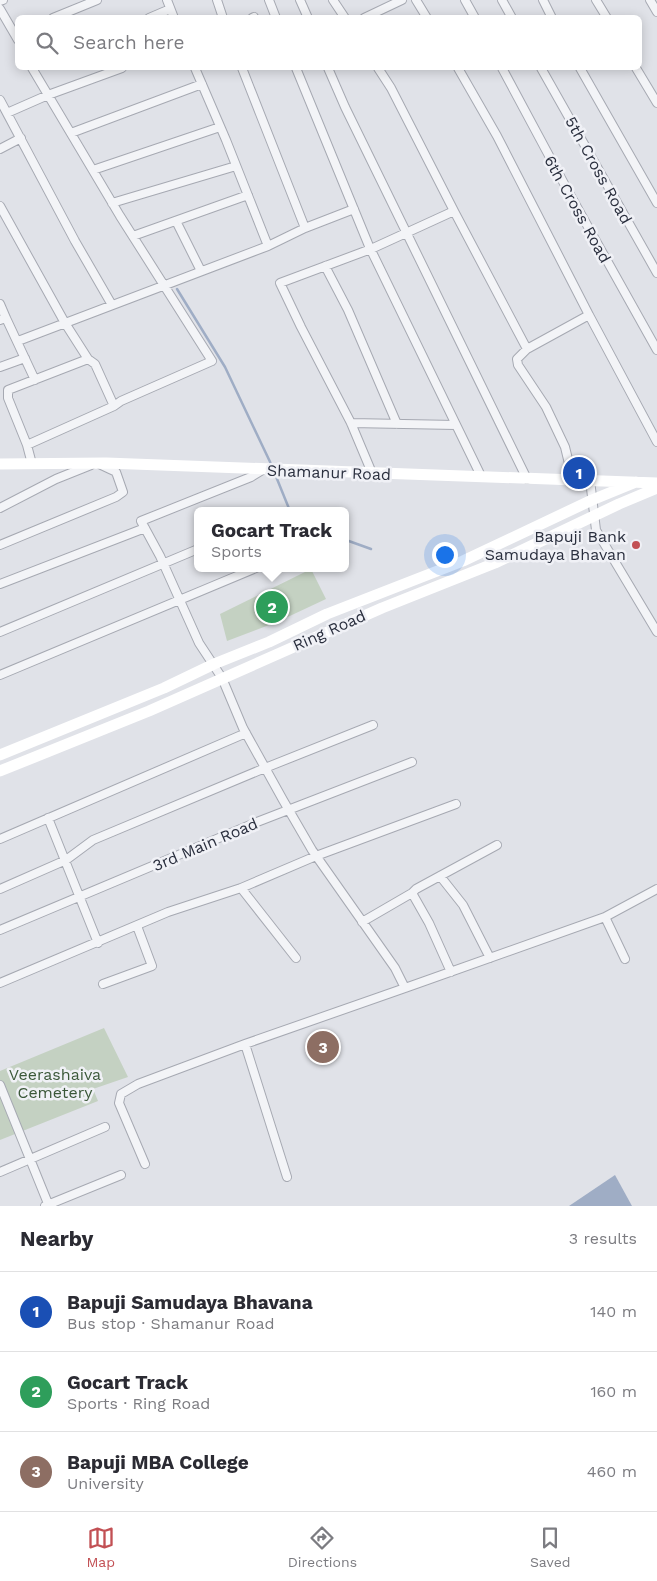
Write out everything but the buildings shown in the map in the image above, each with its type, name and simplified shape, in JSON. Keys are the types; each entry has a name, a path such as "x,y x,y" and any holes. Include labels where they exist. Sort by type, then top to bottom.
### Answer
{"main road":[{"name":"Shamanur Road","path":"0,464 96,463 481,476 636,482 657,487"},
{"name":"Ring Road","path":"0,755 164,688 214,664 269,642 327,614 463,560 592,500 636,482"},
{"name":"Ring Road","path":"0,771 149,711 351,621 495,563 657,487"},
{"path":"618,489 657,487"}],"street":[{"path":"60,15 98,0"},
{"path":"167,0 173,15"},
{"path":"217,0 222,15"},
{"path":"269,0 275,15"},
{"path":"300,0 307,15"},
{"path":"333,0 343,15"},
{"path":"370,15 402,0"},
{"path":"416,0 426,15"},
{"path":"466,0 474,15"},
{"path":"502,0 510,15"},
{"path":"543,0 550,15"},
{"path":"596,0 605,15"},
{"path":"650,0 657,12"},
{"path":"155,15 170,8"},
{"path":"0,9 15,33"},
{"path":"27,444 212,360 112,202 33,70"},
{"path":"7,113 48,95 117,70"},
{"path":"195,70 268,246"},
{"path":"243,70 305,228"},
{"path":"297,70 371,249 481,476"},
{"path":"329,70 406,233 527,479"},
{"path":"379,70 391,88 527,349"},
{"path":"459,70 497,136 657,442"},
{"name":"6th Cross Road","path":"503,70 657,350"},
{"name":"5th Cross Road","path":"543,70 657,273"},
{"path":"581,70 657,204"},
{"path":"637,70 657,103"},
{"path":"71,133 202,84"},
{"path":"0,100 75,241 112,305"},
{"path":"93,170 220,127"},
{"path":"0,149 21,138"},
{"path":"112,202 236,166"},
{"path":"133,236 248,195"},
{"path":"0,206 65,323 88,359 95,364 114,406"},
{"path":"18,341 268,246 305,228 354,209"},
{"path":"372,473 351,423 280,283 371,249 454,211"},
{"path":"176,221 202,271"},
{"path":"325,266 348,310 397,424"},
{"path":"0,304 3,319 18,341 35,380"},
{"path":"573,480 565,447 546,407 518,365 517,359 527,349 589,315"},
{"path":"0,367 25,358"},
{"path":"32,464 27,444 8,398 8,390 88,359"},
{"path":"351,423 456,425"},
{"path":"0,508 56,479 96,463 116,472 123,492 0,545"},
{"path":"270,470 142,521 199,643 222,678 246,734 288,810 316,856 395,968 405,988"},
{"path":"590,480 596,530 657,632"},
{"path":"0,584 145,528"},
{"path":"0,632 194,551"},
{"path":"0,675 246,572"},
{"path":"0,889 66,860 93,840 373,725"},
{"path":"0,839 246,734"},
{"name":"3rd Main Road","path":"0,930 44,910 79,898 123,877 412,762"},
{"path":"0,983 168,912 241,888 316,856 456,804"},
{"path":"48,818 98,943"},
{"path":"362,922 416,889 497,845"},
{"path":"440,876 463,906 490,958"},
{"path":"241,888 296,958"},
{"path":"145,1164 120,1103 120,1094 138,1084 245,1044 605,917 657,889"},
{"path":"412,893 430,923 451,972"},
{"path":"605,917 625,959"},
{"path":"103,984 152,966 137,926"},
{"path":"245,1044 287,1177"},
{"path":"0,1085 48,1206 121,1175"},
{"path":"0,1172 105,1127"}],"green space":[{"path":"305,572 312,572 326,599 277,622 227,641 220,614"},
{"name":"Veerashaiva Cemetery","path":"104,1028 128,1077 93,1089 98,1101 0,1140 0,1071"}],"water":[{"path":"615,1175 632,1206 569,1206"}],"waterway":[{"path":"177,289 225,367 272,466"},
{"path":"275,474 288,507"},
{"path":"349,541 371,549"}],"place":[{"name":"Bapuji Samudaya Bhavana","path":"579,473"},
{"name":"Bapuji Bank Samudaya Bhavan","path":"636,545"},
{"name":"Gocart Track","path":"272,607"},
{"name":"Bapuji MBA College","path":"323,1047"}]}
